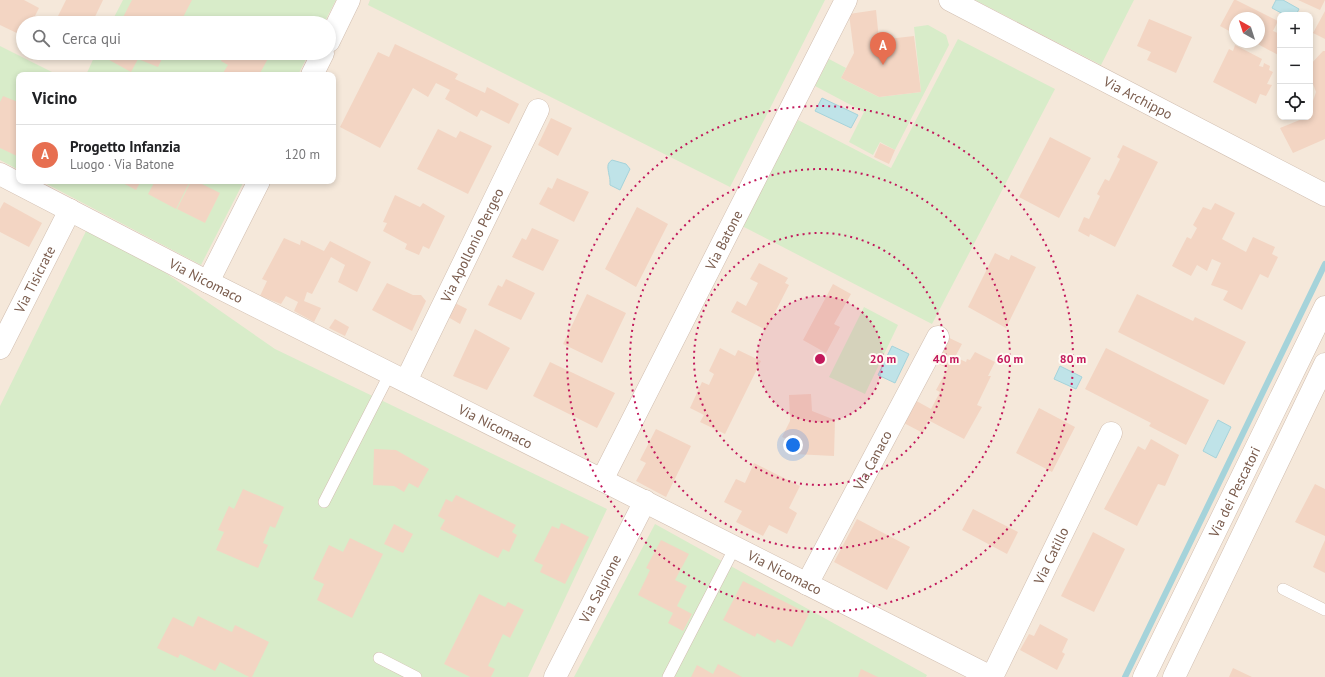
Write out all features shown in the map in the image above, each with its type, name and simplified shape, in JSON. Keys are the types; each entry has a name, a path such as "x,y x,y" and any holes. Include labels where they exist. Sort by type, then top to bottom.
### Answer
{"street":[{"path":"336,27 350,0"},
{"name":"Via Batone","path":"602,480 846,0"},
{"name":"Via Archippo","path":"950,0 1325,195"},
{"path":"314,72 320,60"},
{"name":"Via Apollonio Pergeo","path":"398,377 538,110"},
{"name":"Via Nicomaco","path":"0,174 16,182"},
{"name":"Via Nicomaco","path":"19,184 208,282 807,584 960,670 992,677"},
{"path":"208,282 257,184"},
{"name":"Via Tisicrate","path":"0,348 70,210"},
{"name":"Via dei Pescatori","path":"1144,677 1325,307"},
{"name":"Via Canaco","path":"807,584 938,337"},
{"name":"Via dei Pescatori","path":"1174,677 1325,364"},
{"name":"Via Catillo","path":"992,677 1111,433"},
{"name":"Via Salpione","path":"555,677 645,501"}],"lane":[{"path":"324,502 398,377"},
{"path":"668,677 735,547"},
{"path":"1283,589 1325,610"},
{"path":"379,658 416,677"}],"shaded area":[{"path":"0,0 1325,0 1325,677 0,677"}],"green space":[{"path":"123,0 336,0 328,16 115,16"},
{"path":"370,0 825,0 730,187 368,5"},
{"path":"975,0 1134,0 1101,65"},
{"path":"928,25 946,35 949,45 895,150 880,142 873,155 849,142 864,112 815,86 829,59 846,68 841,78 879,97 921,92 914,27"},
{"path":"958,39 1055,89 932,324 742,226 798,120 891,168"},
{"path":"0,46 16,54 16,60 28,60 52,72 16,72 16,168 0,160"},
{"path":"93,60 306,60 300,72 87,72"},
{"path":"47,184 242,184 201,265"},
{"path":"91,221 275,349 607,509 528,677 0,677 0,406"},
{"path":"864,307 898,325 865,394 829,377"},
{"path":"655,524 927,675 926,677 574,677"}],"water":[{"path":"1276,0 1283,0 1299,9 1298,12 1279,12 1272,8"},
{"path":"822,98 858,115 851,128 815,111"},
{"path":"612,160 626,164 630,169 620,190 610,185 608,166"},
{"path":"892,346 909,354 895,383 878,375"},
{"path":"1060,366 1082,377 1076,389 1054,379"},
{"path":"1218,420 1231,427 1216,458 1203,451"}],"building":[{"path":"0,0 24,0 39,8 35,16 16,16 16,33 0,25"},
{"path":"66,0 103,0 95,16 58,16"},
{"path":"132,0 192,0 184,16 124,16"},
{"path":"1234,0 1260,12 1229,12 1229,31 1220,26"},
{"path":"1298,0 1325,0 1320,10"},
{"path":"876,10 879,40 914,36 921,92 879,97 841,78 854,53 849,14"},
{"path":"1325,11 1325,39 1313,33"},
{"path":"1265,14 1277,20 1273,31 1277,33 1277,54 1265,48"},
{"path":"1149,19 1192,37 1176,73 1147,60 1151,52 1137,46"},
{"path":"395,44 458,74 455,79 485,93 487,87 519,104 509,124 481,110 477,117 445,99 450,90 436,83 428,97 413,88 380,148 340,127 378,52 389,57"},
{"path":"1234,48 1241,48 1262,59 1259,66 1263,67 1264,63 1270,66 1269,70 1273,72 1267,84 1272,85 1266,96 1260,94 1256,104 1213,82 1229,49 1233,51"},
{"path":"1323,51 1325,51 1325,139 1293,153 1280,128 1300,120 1313,120 1313,101 1316,92 1313,84 1313,62"},
{"path":"109,60 137,60 131,72"},
{"path":"140,60 162,60 158,67"},
{"path":"267,60 261,72 224,72 228,65 221,61"},
{"path":"3,96 16,101 16,156 0,148 0,102"},
{"path":"551,118 572,128 558,156 538,145"},
{"path":"438,129 456,138 460,131 492,146 468,194 417,169"},
{"path":"1050,137 1091,158 1059,218 1019,197"},
{"path":"880,143 895,150 889,164 874,157"},
{"path":"1123,145 1158,162 1115,247 1090,234 1089,237 1078,231 1084,217 1089,219 1100,196 1097,194 1105,179 1109,181 1120,159 1117,157"},
{"path":"557,178 589,192 574,222 539,204 548,187 552,189"},
{"path":"125,184 139,184 136,190"},
{"path":"153,184 188,184 176,209 148,194"},
{"path":"190,184 202,184 220,193 205,223 177,209"},
{"path":"395,195 420,207 423,203 445,216 429,249 423,246 419,255 405,249 407,244 383,231 387,223 383,222"},
{"path":"4,202 42,223 29,247 0,232 0,209"},
{"path":"1215,203 1235,213 1222,239 1246,252 1253,237 1275,247 1272,254 1278,257 1268,278 1260,274 1242,310 1223,300 1228,291 1211,285 1221,263 1212,259 1207,271 1197,265 1191,276 1172,266 1187,237 1191,239 1197,228 1193,225 1203,207 1211,210"},
{"path":"637,207 668,224 636,287 605,269"},
{"path":"532,228 559,240 543,271 512,257 522,238 526,240"},
{"path":"284,238 300,245 301,240 324,251 330,241 371,262 357,292 338,282 345,265 331,257 312,294 307,292 304,301 321,308 314,322 294,311 298,302 286,296 281,304 260,296 267,281 262,279"},
{"path":"995,253 1009,260 1011,255 1036,267 1006,328 968,307"},
{"path":"759,263 788,278 785,283 789,285 766,330 731,312 737,301 746,306 758,283 750,279"},
{"path":"506,279 535,293 521,320 488,305 498,285 502,287"},
{"path":"387,283 413,295 421,295 426,301 412,331 372,310"},
{"path":"833,284 851,294 834,324 840,327 826,353 803,340"},
{"path":"587,294 626,313 602,363 563,344"},
{"path":"1137,294 1193,321 1195,317 1246,342 1224,385 1118,332"},
{"path":"455,303 467,309 460,324 448,317"},
{"path":"335,319 349,327 345,336 329,328"},
{"path":"475,329 510,348 487,390 453,376"},
{"path":"943,335 962,344 955,357 966,362 967,359 970,360 975,352 995,362 988,376 991,376 977,405 982,407 964,439 928,420 923,433 900,421 911,398 931,409 940,392 936,390 948,368 930,361"},
{"path":"720,348 735,356 738,350 761,361 725,434 700,422 704,415 690,408 702,382 709,385 714,374 709,371"},
{"path":"1106,348 1209,400 1186,445 1149,426 1151,423 1085,389"},
{"path":"550,362 615,393 597,428 533,396"},
{"path":"811,394 812,411 835,420 834,456 794,454 795,443 782,437 790,421 789,395"},
{"path":"1039,408 1075,427 1052,472 1016,453"},
{"path":"656,429 691,446 666,497 636,481 646,463 640,460"},
{"path":"1151,439 1179,455 1165,486 1158,484 1137,526 1104,509 1138,446 1145,450"},
{"path":"374,449 396,450 429,469 418,488 409,483 404,492 394,486 373,485"},
{"path":"754,463 800,486 789,508 797,513 787,534 769,525 763,536 736,522 742,511 724,502 736,479 745,483"},
{"path":"1315,484 1325,489 1325,536 1295,522"},
{"path":"243,489 284,507 275,528 270,526 263,543 268,545 258,568 216,550 224,532 218,530 229,506 234,509"},
{"path":"456,495 516,525 512,532 517,535 509,552 503,549 498,558 440,529 445,520 438,516 446,499 452,502"},
{"path":"973,509 1018,532 1007,554 962,530"},
{"path":"857,519 910,547 887,590 834,562"},
{"path":"561,523 589,537 565,584 540,572 543,565 534,561 552,526 559,529"},
{"path":"394,524 413,534 403,553 384,544"},
{"path":"1093,532 1125,549 1094,612 1061,596"},
{"path":"350,538 383,554 352,618 317,600 324,584 313,579 329,545 343,552"},
{"path":"661,540 689,554 675,580 687,586 677,606 692,614 683,631 668,623 673,613 638,595 650,570 646,568"},
{"path":"1325,540 1325,573 1313,567"},
{"path":"743,581 809,614 792,647 777,639 775,643 757,633 755,637 723,620"},
{"path":"479,594 505,607 508,602 524,610 510,638 503,634 488,666 495,669 491,677 470,677 444,664"},
{"path":"198,616 232,632 235,625 269,642 252,677 249,677 220,662 215,671 180,654 178,658 157,648 173,617 193,627"},
{"path":"1040,624 1068,639 1062,652 1065,654 1057,670 1020,650 1029,634 1034,636"},
{"path":"718,664 742,677 691,677 697,665 713,674"},
{"path":"1233,668 1252,677 1229,677"},
{"path":"861,669 878,677 858,677"}],"waterway":[{"path":"1125,677 1325,264"}],"place":[{"name":"Progetto Infanzia","path":"883,65"}]}
